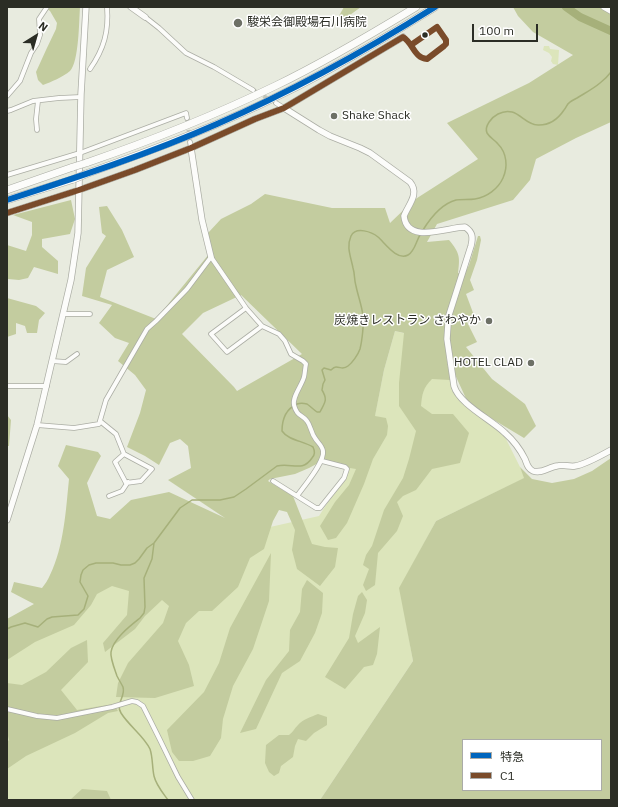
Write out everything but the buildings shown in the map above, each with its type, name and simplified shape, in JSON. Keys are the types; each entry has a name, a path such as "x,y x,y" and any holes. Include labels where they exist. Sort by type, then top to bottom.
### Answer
{"highway":[{"path":"7,190 73,168 180,128 228,108 276,86 345,50 416,7"},
{"path":"7,200 74,179 183,138 281,95 348,59 435,7"}],"street":[{"path":"7,96 20,81 31,53 37,44 40,35 39,19 47,7"},
{"path":"7,520 37,425 71,280 78,233 81,97 86,7"},
{"path":"90,69 98,57 105,39 108,21 107,7"},
{"path":"131,7 159,28 186,53 214,67 253,90"},
{"path":"604,7 611,11"},
{"path":"7,213 135,170 255,118 284,108 403,37"},
{"path":"7,110 38,101 81,97"},
{"path":"37,130 36,119 38,101"},
{"path":"276,104 330,136 360,148 410,182 414,188 414,195 404,216 411,228 434,232 465,227 471,232 471,246 449,315 448,324 447,339 454,386 458,394 486,419 505,433 519,449 528,468 534,472 557,466 579,465 611,450"},
{"path":"7,175 80,153 186,113 187,118"},
{"path":"191,145 202,220 211,257 246,308 262,326 279,334 285,341 291,354 306,364 305,375 295,397 294,405 298,415 305,418 315,439 320,444 323,451 322,461 297,496"},
{"path":"37,425 74,428 99,424 106,400 147,329 187,289 211,257"},
{"path":"246,308 211,334 227,352 262,326"},
{"path":"63,314 90,314"},
{"path":"52,361 66,362 77,354"},
{"path":"7,386 47,386"},
{"path":"100,421 116,434 124,454 152,469 141,481 126,483 115,462 124,454"},
{"path":"274,481 316,508 320,508 344,478 347,469 345,467 322,461"},
{"path":"109,496 122,491 128,482"},
{"path":"7,709 57,718 112,707 132,701 137,702 143,706 178,777 192,800"}],"green space":[{"path":"44,7 80,7 77,50 73,66 70,71 64,75 43,85 38,80 36,72 56,29 57,23 50,11"},
{"path":"344,7 361,7 332,28"},
{"path":"513,7 611,7 611,122 536,159 530,180 513,200 437,224 427,242 449,240 458,255 458,273 464,275 469,265 478,236 480,236 481,240 477,260 470,280 474,290 466,294 475,318 467,322 477,342 466,347 492,379 525,404 536,426 524,438 469,405 446,355 450,380 432,379 424,391 421,406 432,414 453,414 469,433 460,463 432,469 416,490 403,496 397,502 403,516 397,531 378,553 375,585 366,591 363,585 369,569 363,565 366,555 372,546 384,510 403,478 416,431 399,406 399,383 404,333 395,331 384,370 375,416 386,418 388,426 387,435 373,459 347,523 336,538 328,540 320,526 335,502 349,485 356,469 350,468 349,470 322,461 295,474 270,479 268,481 293,496 312,544 338,548 335,567 320,586 297,569 292,550 295,530 287,512 279,510 273,521 264,549 250,558 238,587 212,611 199,611 186,623 178,641 189,665 194,686 155,698 116,697 118,683 128,663 163,623 169,606 162,600 145,616 135,629 105,652 103,643 127,615 129,591 112,586 97,594 91,605 74,625 35,642 7,660 7,619 34,604 11,592 14,582 42,588 55,564 64,528 69,479 58,466 66,445 98,452 101,456 87,483 97,516 110,519 131,500 169,492 225,518 168,480 191,468 188,446 180,439 170,443 159,465 127,447 140,413 146,390 135,375 118,361 129,343 115,338 99,323 112,305 82,296 86,268 106,236 102,233 99,207 107,206 122,230 134,257 107,270 100,297 156,319 209,254 208,233 221,219 251,204 265,194 332,208 385,208 390,223 414,200 478,159 447,123 529,83 573,55 533,32 518,16","holes":["241,295 302,354 237,391 182,334 203,313"]},
{"path":"544,46 549,46 550,49 559,50 558,65 553,64 551,61 552,57 549,53 543,50"},
{"path":"71,200 75,219 70,234 42,239 42,247 58,261 58,274 34,267 28,278 19,280 8,279 7,245 26,251 32,235 32,222 13,215"},
{"path":"7,298 36,306 45,313 39,320 37,333 27,333 25,326 16,323 16,334 7,337"},
{"path":"395,331 440,342 460,398 500,427 525,478 436,521 400,588 413,661 320,800 7,800 7,620 239,534 319,516 371,435 384,370"},
{"path":"7,415 11,420 9,446 7,446"},
{"path":"611,458 611,800 320,800 413,661 399,588 436,521 524,478 520,467 532,479 552,483 574,479 592,471"},
{"path":"271,553 269,601 253,649 233,686 223,719 221,738 210,756 193,761 179,761 172,752 167,730 204,692 219,663 230,628"},
{"path":"307,580 323,593 322,613 315,633 300,661 282,673 256,729 240,733 266,680 289,651 290,630 300,612 302,589"},
{"path":"362,592 367,600 365,613 355,636 358,643 380,627 377,654 373,665 364,667 345,689 325,677 349,638 358,596"},
{"path":"87,640 88,662 61,690 77,710 113,704 118,711 108,713 75,733 26,756 7,769 7,742 9,740 7,732 7,683 22,685 46,672 71,648"},
{"path":"318,714 327,717 327,725 314,733 306,741 298,739 293,757 281,766 279,773 274,776 269,772 265,763 266,745 279,735 289,735 302,721"},
{"path":"82,789 107,791 111,800 70,800"}],"waterway":[{"path":"566,7 580,17 611,31"},
{"path":"423,230 429,220 441,208 456,200 475,199 484,196 492,192 501,182 506,169 505,156 501,148 488,135 486,130 493,117 498,114 510,112 515,113 534,124 543,125 551,123 559,116 568,104 589,91 611,72"},
{"path":"7,629 25,623 38,627 47,619 52,617 78,615 84,609 88,596 80,582 83,570 89,565 96,563 113,563 121,565 130,565 135,563 147,548 154,543 180,508 192,500 220,500 234,497 277,466 300,466 308,462 313,457 313,447 285,434 282,431 283,422 287,412 293,406 298,404 307,404 317,412 320,412 325,399 322,390 325,380 322,370 324,368 331,370 336,367 343,368 350,365 360,349 363,332 363,316 349,252 351,236 356,231 372,233 396,254 404,256 408,255 412,251 420,235"},
{"path":"154,543 152,559 144,578 144,613 118,638 112,647 111,655 117,676 124,691 119,709 124,718 150,749 155,779 168,800"}],"tunnel":[{"path":"253,90 276,103"},
{"path":"187,118 190,142"}],"transit line":[{"name":"特急","path":"7,200 87,174 139,155 191,135 245,111 328,70 435,7"},
{"name":"C1","path":"7,213 135,170 191,148 255,119 284,108 403,37 419,56 427,59 444,46 446,44 446,40 437,27 411,45"}],"place":[{"name":"駿栄会御殿場石川病院","path":"238,23"},
{"name":"Shake Shack","path":"334,116"},
{"name":"炭焼きレストラン さわやか","path":"489,321"},
{"name":"HOTEL CLAD","path":"531,363"}]}
